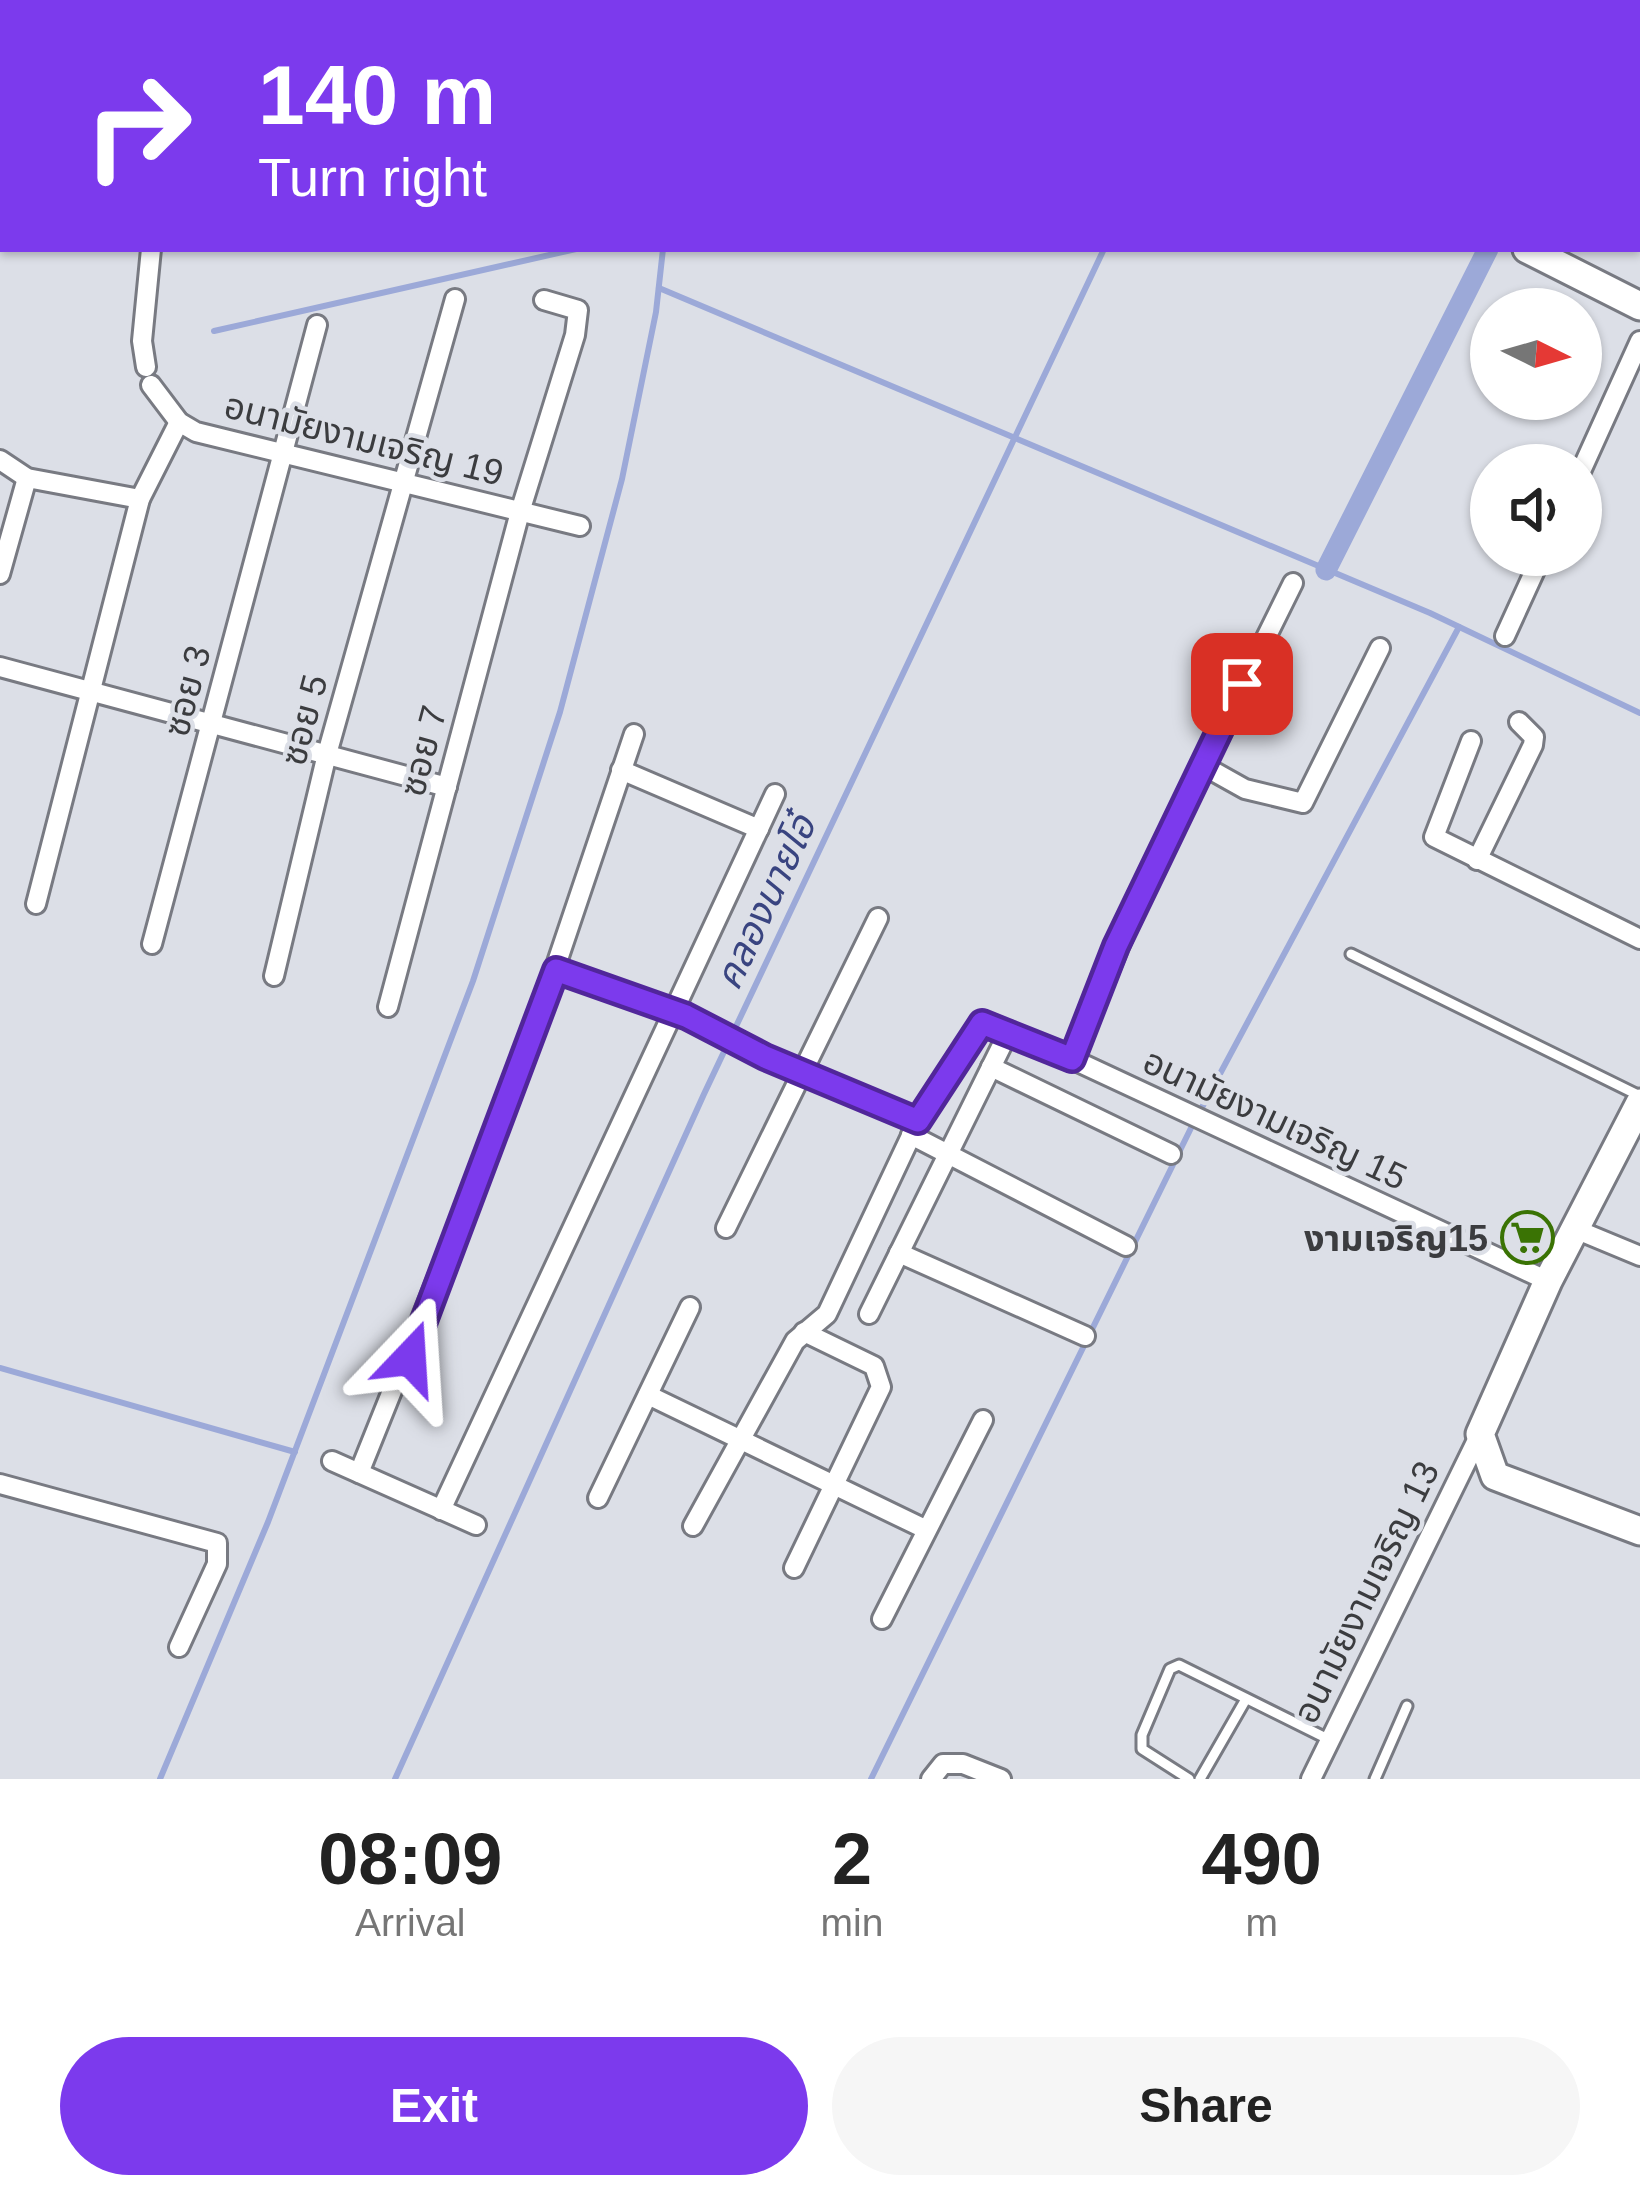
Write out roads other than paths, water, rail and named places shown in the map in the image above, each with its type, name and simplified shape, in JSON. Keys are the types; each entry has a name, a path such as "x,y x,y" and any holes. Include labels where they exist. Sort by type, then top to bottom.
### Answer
{"street":[{"name":"อนามัยงามเจริญ 19","path":"151,252 148,376 179,422 285,456 580,526"},
{"path":"1533,252 1640,306"},
{"name":"ซอย 5","path":"274,976 327,754 455,299"},
{"name":"ซอย 7","path":"388,1006 520,512 575,335 578,310 569,303 544,300"},
{"name":"ซอย 3","path":"152,944 316,325"},
{"path":"1593,444 1640,341"},
{"path":"37,904 140,499 179,422"},
{"path":"0,460 27,478 140,499"},
{"path":"0,574 27,478"},
{"path":"1505,636 1532,576"},
{"path":"1072,1059 1116,946 1293,583"},
{"path":"1202,765 1245,789 1303,803 1380,647"},
{"path":"0,668 447,787"},
{"path":"1477,860 1532,745 1534,737 1519,722"},
{"path":"359,1473 410,1358 556,970 634,734"},
{"path":"1471,741 1433,832 1448,848 1640,939"},
{"path":"622,770 759,829"},
{"path":"441,1510 775,794"},
{"path":"726,1228 878,918"},
{"path":"556,970 674,1011 802,1072 915,1128 949,1155 1126,1246"},
{"path":"693,1526 804,1332 818,1326 827,1314 915,1128 974,1030 982,1023 1009,1031 869,1313"},
{"name":"อนามัยงามเจริญ 15","path":"1009,1031 1548,1281"},
{"path":"991,1067 1172,1154"},
{"path":"1639,1107 1548,1281 1480,1434 1496,1476 1640,1532"},
{"path":"1575,1229 1640,1256"},
{"path":"899,1252 1085,1336"},
{"path":"598,1498 691,1307"},
{"path":"794,1568 881,1387 881,1375 874,1366 804,1332"},
{"path":"648,1395 925,1529"},
{"path":"882,1618 982,1420"},
{"name":"อนามัยงามเจริญ 13","path":"1311,1779 1480,1434"},
{"path":"332,1462 476,1525"},
{"path":"0,1484 217,1543 217,1564 179,1647"},
{"path":"931,1779 944,1764 963,1763 1000,1779"}],"lane":[{"path":"1352,954 1639,1107"},
{"path":"1190,1779 1142,1748 1142,1735 1170,1670 1193,1669 1330,1740"},
{"path":"1200,1779 1246,1699"},
{"path":"1375,1779 1407,1706"}],"waterway":[{"path":"214,331 563,252"},
{"path":"160,1779 268,1522 473,981 560,712 622,479 656,312 663,252"},
{"name":"คลองนายโอ๋","path":"395,1779 704,1094 1103,252"},
{"path":"1326,570 1486,252"},
{"path":"659,288 1430,613 1640,713"},
{"path":"871,1779 1191,1128 1459,627"},
{"path":"0,1368 295,1452"}],"place":[{"name":"งามเจริญ15","path":"1527,1238"}]}
